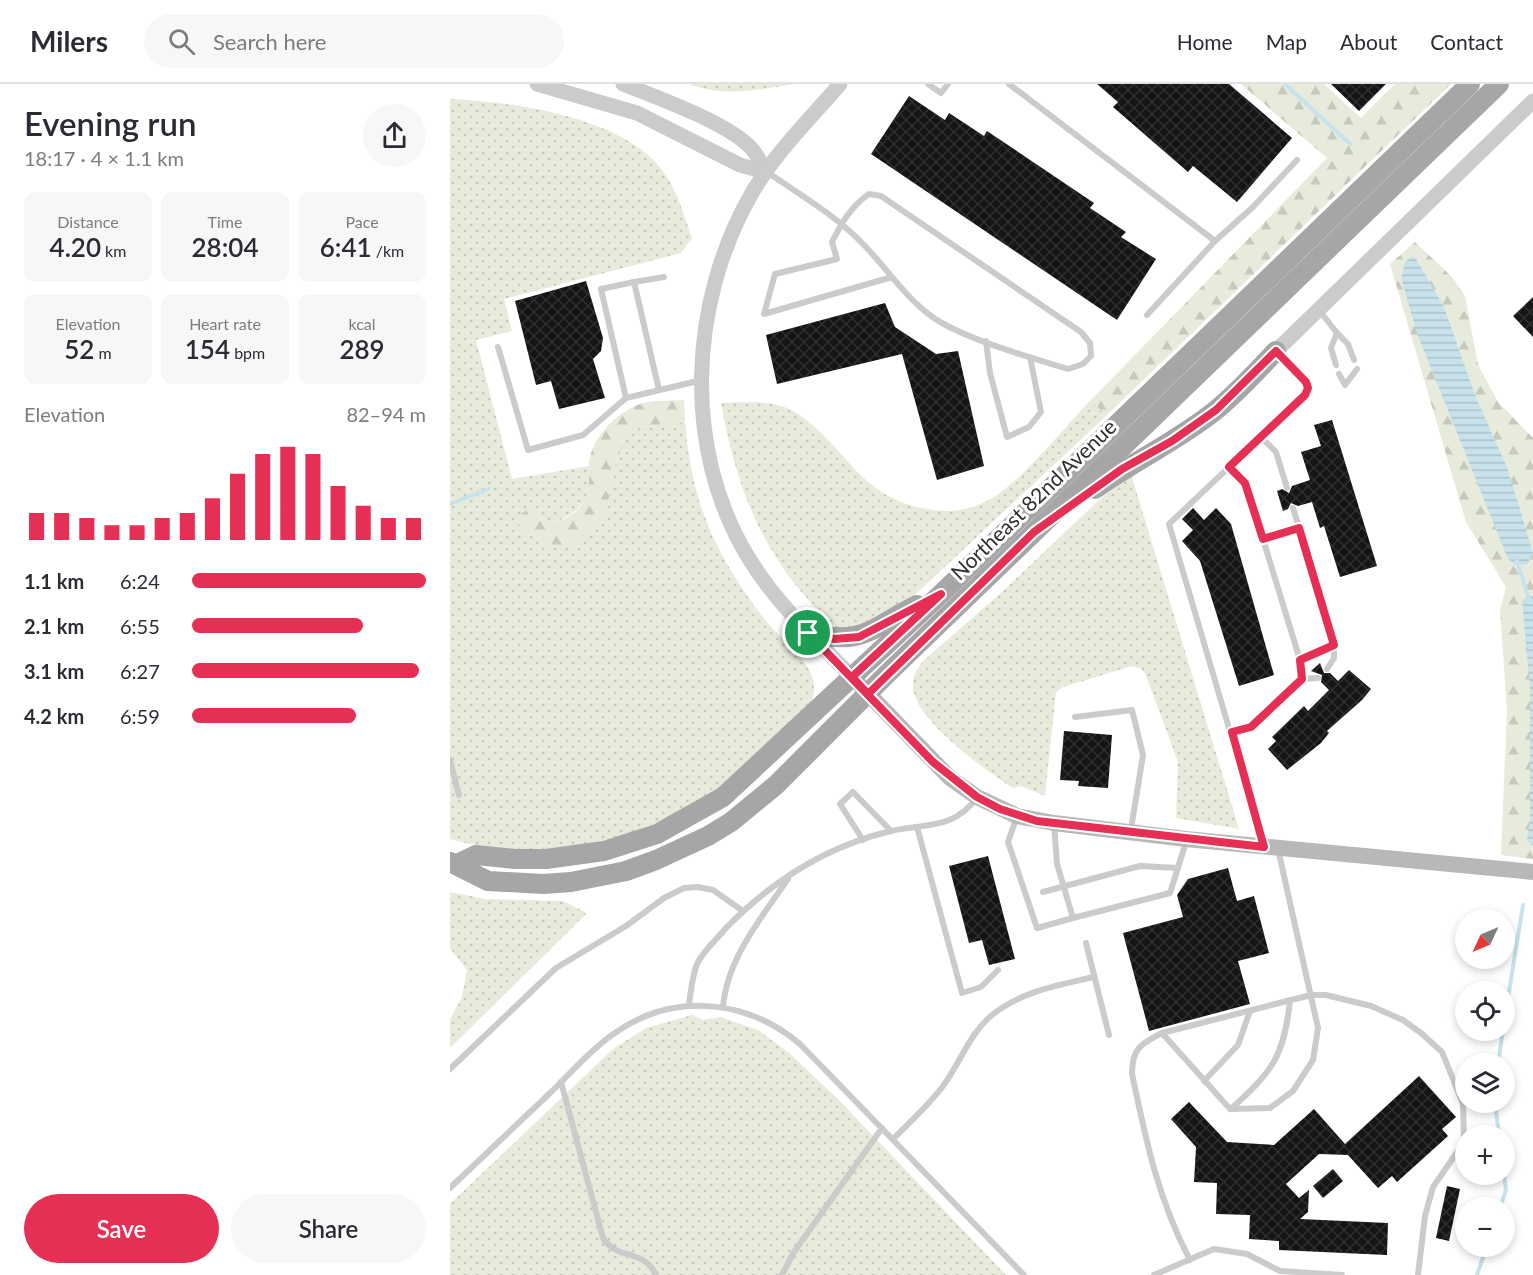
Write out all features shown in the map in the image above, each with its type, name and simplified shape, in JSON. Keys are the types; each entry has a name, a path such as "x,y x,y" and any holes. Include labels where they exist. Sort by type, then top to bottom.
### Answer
{"main road":[{"name":"Northeast 82nd Avenue","path":"454,863 476,855 515,859 575,856 604,851 657,834 706,808 736,787 941,594 1470,84"},
{"name":"Northeast 82nd Avenue","path":"454,863 488,881 543,884 595,878 656,860 708,836 755,804 1499,84"},
{"path":"1034,532 1122,469 1172,441 1216,410 1276,351"},
{"path":"808,633 834,639 859,637 941,594"},
{"path":"852,677 933,762 977,797 1017,816 1130,833 1533,872"}],"street":[{"path":"537,84 554,86 638,113 740,165 766,172"},
{"path":"623,84 689,111 723,129 751,148 766,172"},
{"path":"840,84 766,172 732,233 716,277 706,324 702,380 710,459 726,512 759,575 808,633 852,677"},
{"path":"1276,351 1533,101"}],"lane":[{"path":"928,84 941,93 948,84"},
{"path":"1009,84 1215,240"},
{"path":"1147,315 1215,240 1253,207 1297,160"},
{"path":"766,172 841,224 933,317 986,341 1068,369 1083,364 1091,356 1090,343 1081,332 881,196 869,194 859,201 841,224 832,242 837,259 775,274 764,314 892,277"},
{"path":"626,398 601,289 664,277"},
{"path":"634,282 659,390"},
{"path":"1318,310 1348,344 1354,360"},
{"path":"1336,365 1331,348 1337,333"},
{"path":"986,341 990,373 1007,437 1029,427 1041,412 1030,357"},
{"path":"498,347 528,450 583,435 626,398 702,380"},
{"path":"1162,1034 1230,1109 1270,1108 1293,1091 1312,1060 1318,1028 1271,848 1232,732 1169,524 1305,395 1308,388 1301,374 1276,351"},
{"path":"1339,374 1345,385 1357,369"},
{"path":"1261,437 1276,452 1287,488"},
{"path":"1229,467 1245,483 1300,660 1302,679"},
{"path":"1293,508 1334,645 1334,658 1327,669"},
{"path":"1263,539 1299,528"},
{"path":"1300,660 1334,645"},
{"path":"1232,732 1251,727 1302,679 1318,678"},
{"path":"1075,717 1132,710 1143,755 1130,833"},
{"path":"450,760 459,795"},
{"path":"863,840 840,804 853,792 891,831"},
{"path":"689,1004 697,964 743,911 792,874 821,855 863,840 891,831 955,819 977,797"},
{"path":"1017,816 1008,842 1037,928 1170,893 1186,839"},
{"path":"1054,823 1057,864 1073,918"},
{"path":"918,827 962,993 981,987 998,970"},
{"path":"1043,892 1140,866 1178,868"},
{"path":"723,1007 725,988 737,958 792,874"},
{"path":"450,1069 532,988 556,968 626,927 664,898 684,888 698,887 713,890 743,911"},
{"path":"1086,943 1109,1035"},
{"path":"892,1139 928,1105 944,1084 974,1035 992,1015 1018,998 1040,990 1094,977"},
{"path":"1190,1260 1170,1221 1143,1130 1132,1074 1132,1059 1138,1047 1162,1034 1311,995 1326,995 1371,1006 1403,1020 1421,1033 1442,1052 1463,1104 1464,1142 1433,1187 1425,1216 1418,1275"},
{"path":"1230,1109 1263,1079 1278,1057 1286,1032 1290,1000"},
{"path":"450,1188 619,1030 655,1013 689,1004 723,1007 759,1017 783,1030 882,1128 1024,1275"},
{"path":"1204,1080 1238,1045 1250,1011"},
{"path":"561,1082 603,1238 609,1247 620,1253 639,1257 650,1263 656,1275"},
{"path":"782,1275 794,1252 882,1128"},
{"path":"1154,1275 1214,1249 1246,1254 1280,1271 1342,1275"}],"green space":[{"path":"689,84 796,84 755,90 716,91"},
{"path":"1241,84 1324,84 1361,118 1395,84 1451,84 1107,415 1090,401 1327,158"},
{"path":"450,99 507,104 539,110 603,128 630,142 653,160 670,182 680,202 692,238 681,253 504,299 512,331 476,340 512,479 589,466 591,477 587,495 582,504 568,516 550,523 527,510 568,547 616,463 625,437 639,427 685,422 693,479 700,504 720,550 747,596 765,620 800,657 813,678 814,690 811,702 725,784 691,806 626,834 556,849 520,850 485,847 450,839"},
{"path":"1415,242 1452,277 1465,296 1478,365 1498,402 1533,438 1533,859 1501,855 1507,709 1500,610 1506,587 1466,522 1390,264"},
{"path":"684,400 685,422 639,427 625,437 616,463 606,512 585,538 568,547 548,544 525,533 518,523 521,514 527,510 550,523 570,516 583,504 588,488 590,456 600,435 617,417 647,402"},
{"path":"1090,401 1107,415 902,607 860,630 837,629 791,579 774,553 746,498 736,469 721,403 758,402 785,407 811,424 853,468 884,493 903,503 927,509 950,511 974,507 1001,492 1028,468"},
{"path":"1131,474 1239,829 1176,818 1178,762 1145,673 1140,668 1132,666 1063,687 1056,692 1045,796 1021,786 1013,788 986,770 938,729 916,700 913,680 923,661 1002,592 1099,500"},
{"path":"450,892 485,899 563,901 587,913 450,1048 450,1020 462,997 467,970 450,948"},
{"path":"692,1015 703,1020 720,1017 758,1030 788,1052 838,1099 1006,1275 450,1275 450,1204 613,1049 646,1028"}],"water":[{"path":"1415,257 1444,307 1475,395 1508,470 1533,553 1527,565 1514,564 1508,559 1418,336 1401,278 1405,262"},
{"path":"1533,595 1533,845 1531,845 1527,839 1530,820 1530,688 1522,600"}],"building":[{"path":"1097,84 1229,84 1292,138 1237,202 1193,166 1188,172 1113,107 1118,102"},
{"path":"1331,84 1386,84 1359,111"},
{"path":"909,96 945,120 949,113 984,136 987,131 1094,203 1090,208 1126,232 1121,237 1156,259 1117,320 871,154"},
{"path":"586,281 603,338 601,351 593,359 605,398 559,409 551,381 536,385 515,301"},
{"path":"1533,297 1533,337 1513,316"},
{"path":"885,303 895,327 936,354 958,351 984,466 937,480 902,354 777,384 766,335"},
{"path":"1332,420 1377,566 1340,577 1324,526 1320,528 1312,502 1298,506 1291,503 1288,509 1283,511 1277,491 1282,489 1289,493 1292,486 1310,480 1301,452 1321,446 1314,425"},
{"path":"1193,508 1204,520 1216,508 1231,524 1274,675 1239,686 1200,561 1182,541 1193,530 1182,519"},
{"path":"1320,663 1324,673 1330,673 1338,681 1349,670 1371,689 1327,731 1329,733 1321,743 1287,770 1268,749 1276,741 1272,737 1304,706 1308,711 1329,690 1321,682 1322,675 1311,671"},
{"path":"1064,731 1112,735 1108,788 1078,786 1079,781 1060,780"},
{"path":"988,856 1015,959 989,965 982,940 969,943 949,866"},
{"path":"1228,868 1237,901 1254,896 1269,953 1238,961 1250,1004 1149,1031 1123,933 1183,917 1177,895 1188,879"},
{"path":"1419,1076 1456,1117 1442,1129 1448,1136 1397,1182 1392,1176 1378,1188 1348,1155 1319,1154 1286,1184 1299,1198 1309,1190 1308,1212 1300,1219 1388,1223 1387,1255 1279,1250 1279,1241 1249,1239 1250,1215 1216,1214 1217,1183 1194,1182 1196,1147 1171,1119 1189,1102 1227,1142 1274,1145 1314,1109 1345,1144"},
{"path":"1333,1169 1343,1181 1323,1198 1313,1186"},
{"path":"1447,1186 1460,1189 1458,1197 1455,1197 1455,1213 1449,1241 1436,1238"}],"waterway":[{"path":"1285,84 1350,144"},
{"path":"450,504 488,489"},
{"path":"1517,561 1529,599"},
{"path":"1511,981 1523,905"},
{"path":"1500,1053 1501,1041"},
{"path":"1496,1113 1498,1125"},
{"path":"1504,1197 1505,1185"},
{"path":"1477,1275 1483,1257"}],"route":[{"path":"1276,351 1301,374 1306,382 1308,388 1305,395 1229,467 1245,483 1263,539 1299,528 1324,604 1334,645 1319,649 1300,660 1302,679 1251,727 1232,732 1264,847 1037,821 1000,809 977,797 950,778 808,633 834,639 859,637 941,594 852,677 868,694 1034,532 1122,469 1172,441 1216,410 1276,351"}]}
